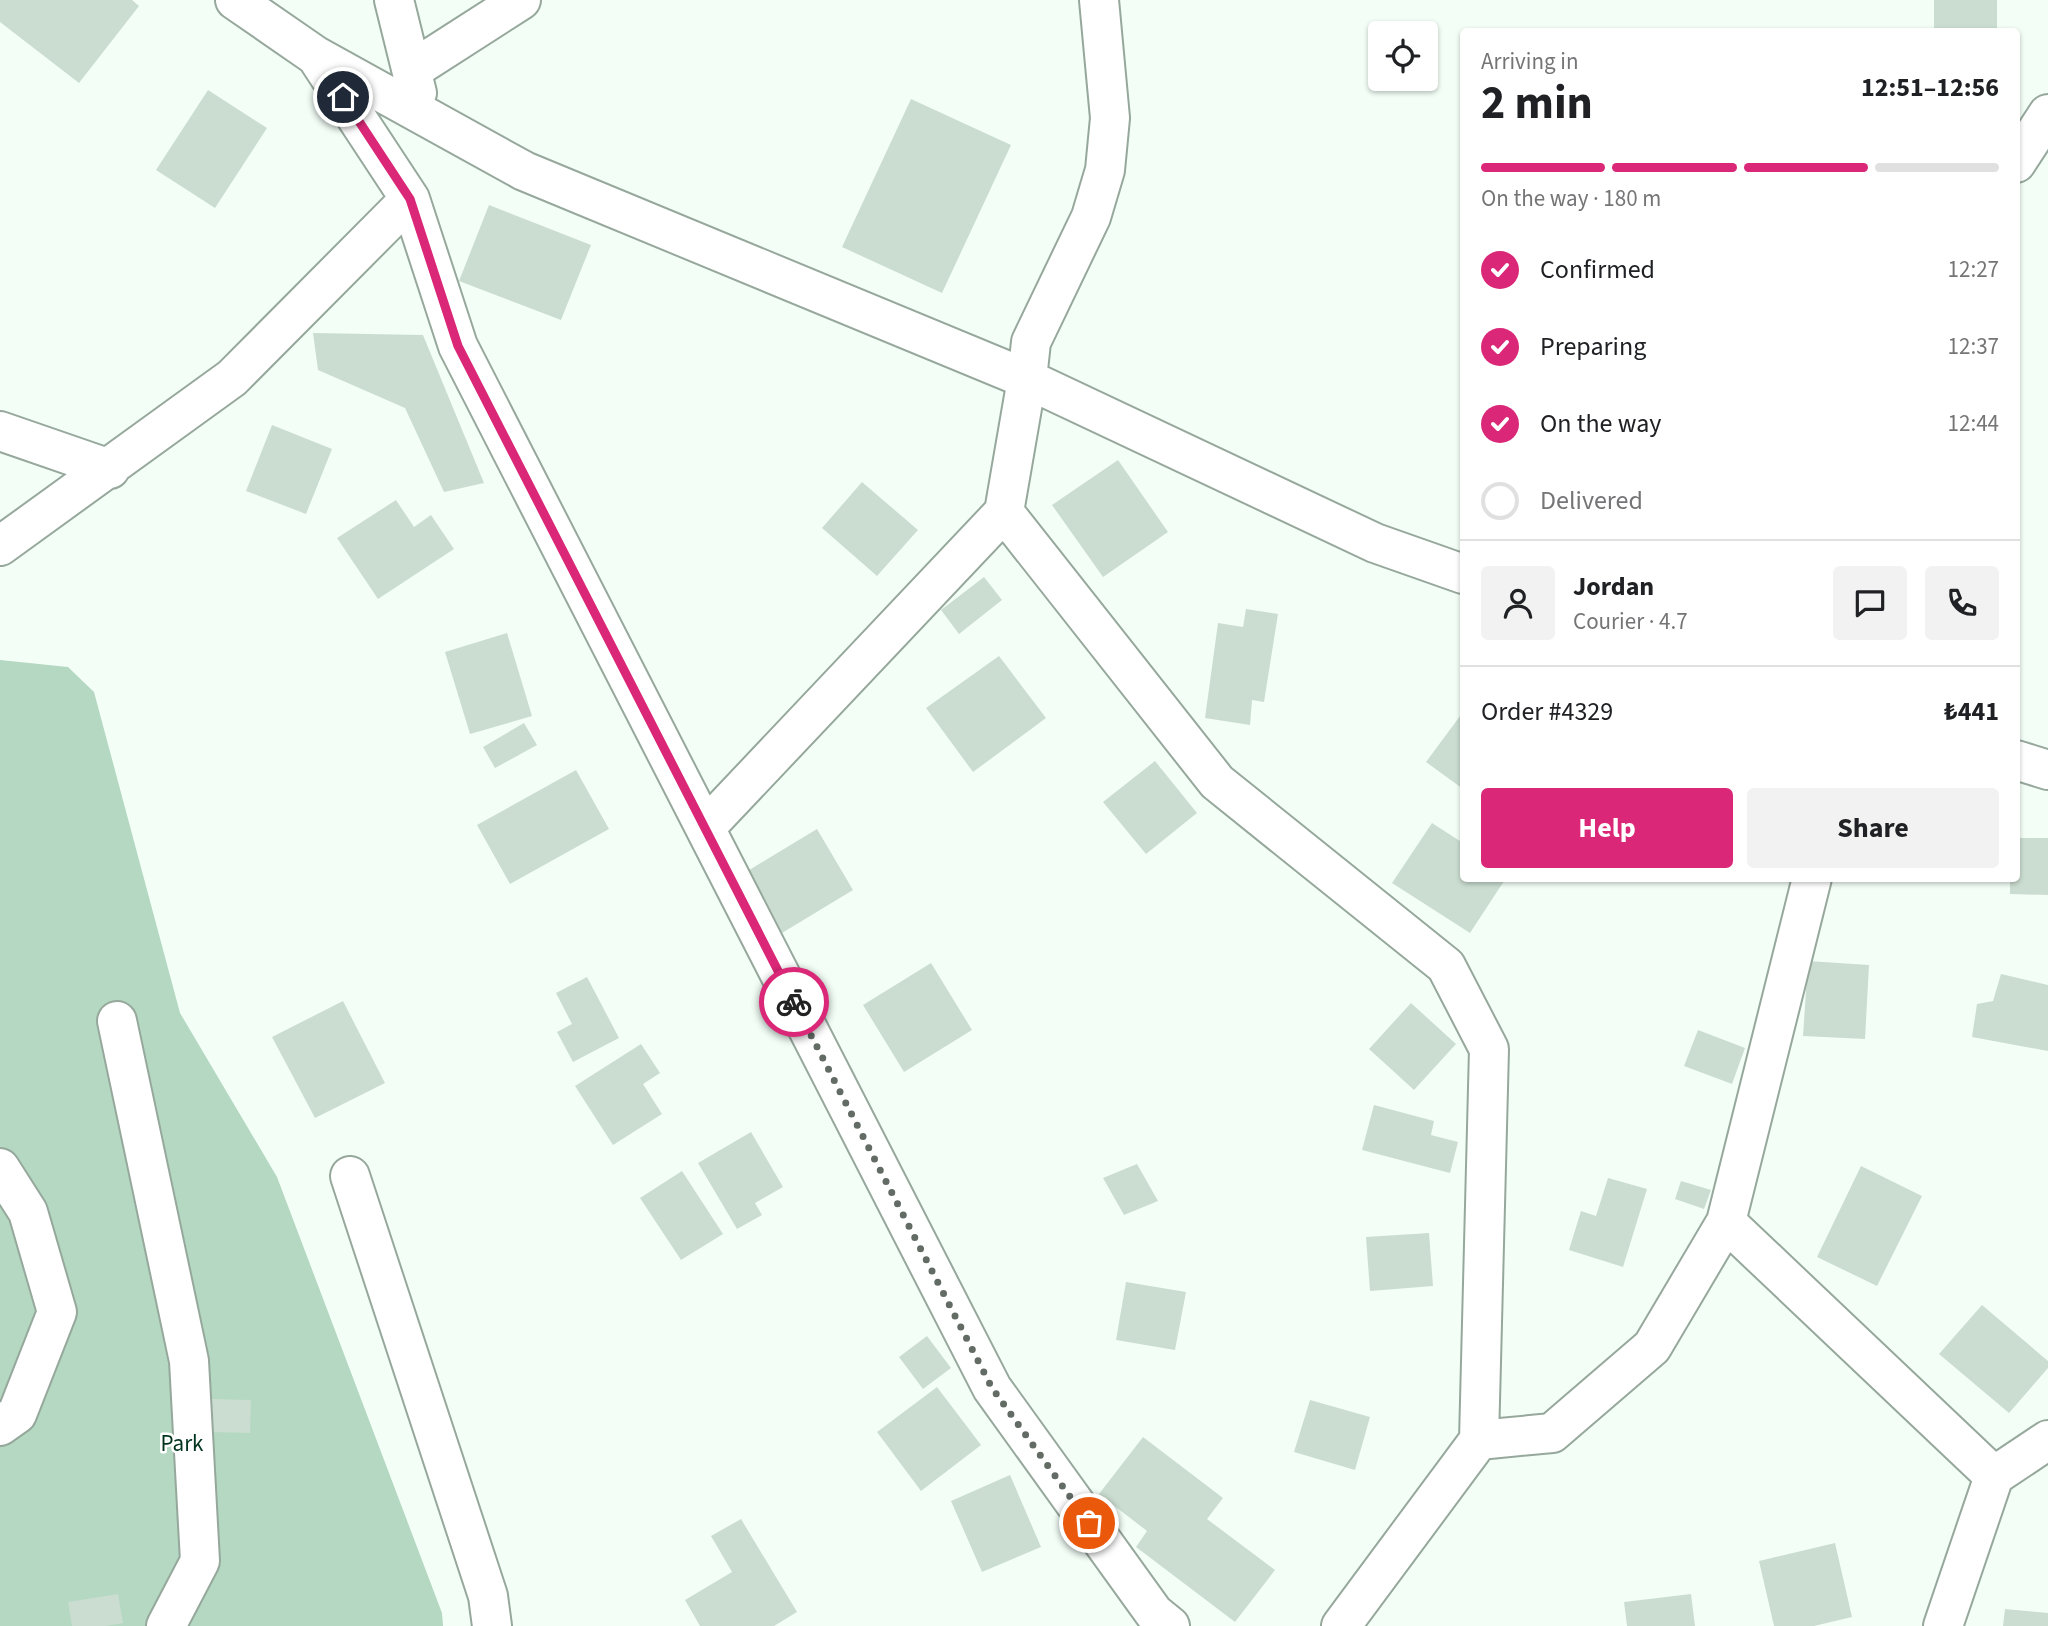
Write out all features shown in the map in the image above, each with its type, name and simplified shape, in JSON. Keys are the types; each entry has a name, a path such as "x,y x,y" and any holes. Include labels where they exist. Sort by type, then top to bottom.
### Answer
{"street":[{"path":"235,0 316,56 524,171 1027,379 1375,543 1460,573"},
{"path":"394,0 423,115"},
{"path":"411,70 521,0"},
{"path":"705,828 1004,512 1031,342 1091,217 1105,170 1110,118 1099,0"},
{"path":"316,56 410,199 458,346 992,1388 1154,1613 1170,1626"},
{"path":"2020,157 2048,114"},
{"path":"0,546 232,378 410,199"},
{"path":"0,431 110,468"},
{"path":"1004,512 1217,782 1446,966 1489,1049 1479,1440 1342,1626"},
{"path":"2020,761 2048,770"},
{"path":"1479,1440 1552,1433 1652,1347 1726,1223 1811,882"},
{"path":"117,1021 189,1362 200,1561 166,1626"},
{"path":"0,1168 28,1212 57,1312 18,1414 0,1426"},
{"path":"349,1176 488,1596 492,1626"},
{"path":"1726,1223 1994,1476"},
{"path":"1943,1626 1994,1476 2048,1440"}],"green space":[{"name":"Park","path":"0,660 68,667 94,692 180,1013 277,1177 442,1613 443,1626 0,1626"}],"building":[{"path":"0,0 132,0 139,6 79,83 0,22"},
{"path":"1934,0 1997,0 1997,28 1934,28"},
{"path":"208,90 267,128 215,208 156,170"},
{"path":"911,99 1011,145 942,293 842,247"},
{"path":"489,205 591,245 561,320 459,281"},
{"path":"313,333 423,335 484,483 444,492 405,408 318,370"},
{"path":"272,425 332,449 306,514 246,491"},
{"path":"1118,460 1168,532 1103,577 1052,505"},
{"path":"862,482 918,530 877,576 822,528"},
{"path":"396,500 414,527 431,515 454,549 378,599 337,538"},
{"path":"984,577 1002,600 959,634 941,610"},
{"path":"1246,609 1278,614 1264,702 1252,700 1250,725 1205,718 1218,623 1243,627"},
{"path":"507,633 532,716 470,734 445,652"},
{"path":"999,656 1046,718 973,772 926,708"},
{"path":"1460,716 1460,787 1426,762"},
{"path":"524,723 537,745 495,768 483,747"},
{"path":"1155,761 1197,813 1146,854 1103,802"},
{"path":"576,770 609,829 510,884 477,825"},
{"path":"1432,823 1460,841 1460,882 1503,882 1470,933 1392,883"},
{"path":"817,829 853,890 782,933 746,872"},
{"path":"2020,838 2048,838 2048,895 2010,894 2010,882 2020,882"},
{"path":"1808,961 1869,965 1865,1039 1803,1036"},
{"path":"931,963 972,1030 904,1072 863,1005"},
{"path":"2001,974 2048,985 2048,1051 1972,1037 1977,1004 1993,1001"},
{"path":"587,977 619,1038 573,1062 557,1032 572,1024 556,993"},
{"path":"343,1001 385,1083 315,1118 272,1037"},
{"path":"1411,1003 1456,1044 1414,1090 1369,1049"},
{"path":"1698,1030 1745,1048 1732,1084 1684,1066"},
{"path":"641,1044 660,1073 643,1084 662,1114 613,1145 575,1086"},
{"path":"1374,1105 1434,1121 1431,1135 1458,1142 1450,1173 1362,1150"},
{"path":"751,1132 783,1187 755,1203 762,1215 737,1229 698,1163"},
{"path":"1137,1164 1158,1201 1124,1215 1103,1178"},
{"path":"1861,1166 1922,1196 1877,1286 1817,1257"},
{"path":"682,1171 723,1234 681,1260 640,1198"},
{"path":"1608,1178 1647,1189 1623,1267 1569,1250 1581,1211 1596,1216"},
{"path":"1681,1181 1711,1190 1704,1209 1675,1199"},
{"path":"1429,1233 1433,1286 1370,1291 1366,1237"},
{"path":"1126,1282 1186,1292 1175,1350 1116,1340"},
{"path":"1982,1305 2048,1361 2048,1368 2009,1413 1939,1354"},
{"path":"927,1336 951,1368 923,1389 899,1357"},
{"path":"937,1387 981,1445 921,1491 877,1432"},
{"path":"211,1399 251,1400 250,1433 210,1432"},
{"path":"1310,1400 1370,1417 1355,1470 1294,1452"},
{"path":"1143,1437 1223,1498 1207,1519 1275,1570 1235,1622 1136,1547 1147,1531 1099,1494"},
{"path":"1010,1475 1041,1547 982,1572 951,1501"},
{"path":"741,1519 797,1612 774,1626 700,1626 685,1600 732,1572 711,1536"},
{"path":"1835,1543 1852,1617 1814,1626 1774,1626 1759,1561"},
{"path":"118,1594 123,1623 72,1626 68,1602"},
{"path":"1691,1594 1695,1626 1627,1626 1624,1602"},
{"path":"2005,1609 2048,1613 2048,1626 2003,1626"}],"way so far":[{"path":"794,1002 992,1388 1089,1523"}],"route":[{"path":"343,97 410,199 458,346 794,1002"}]}
